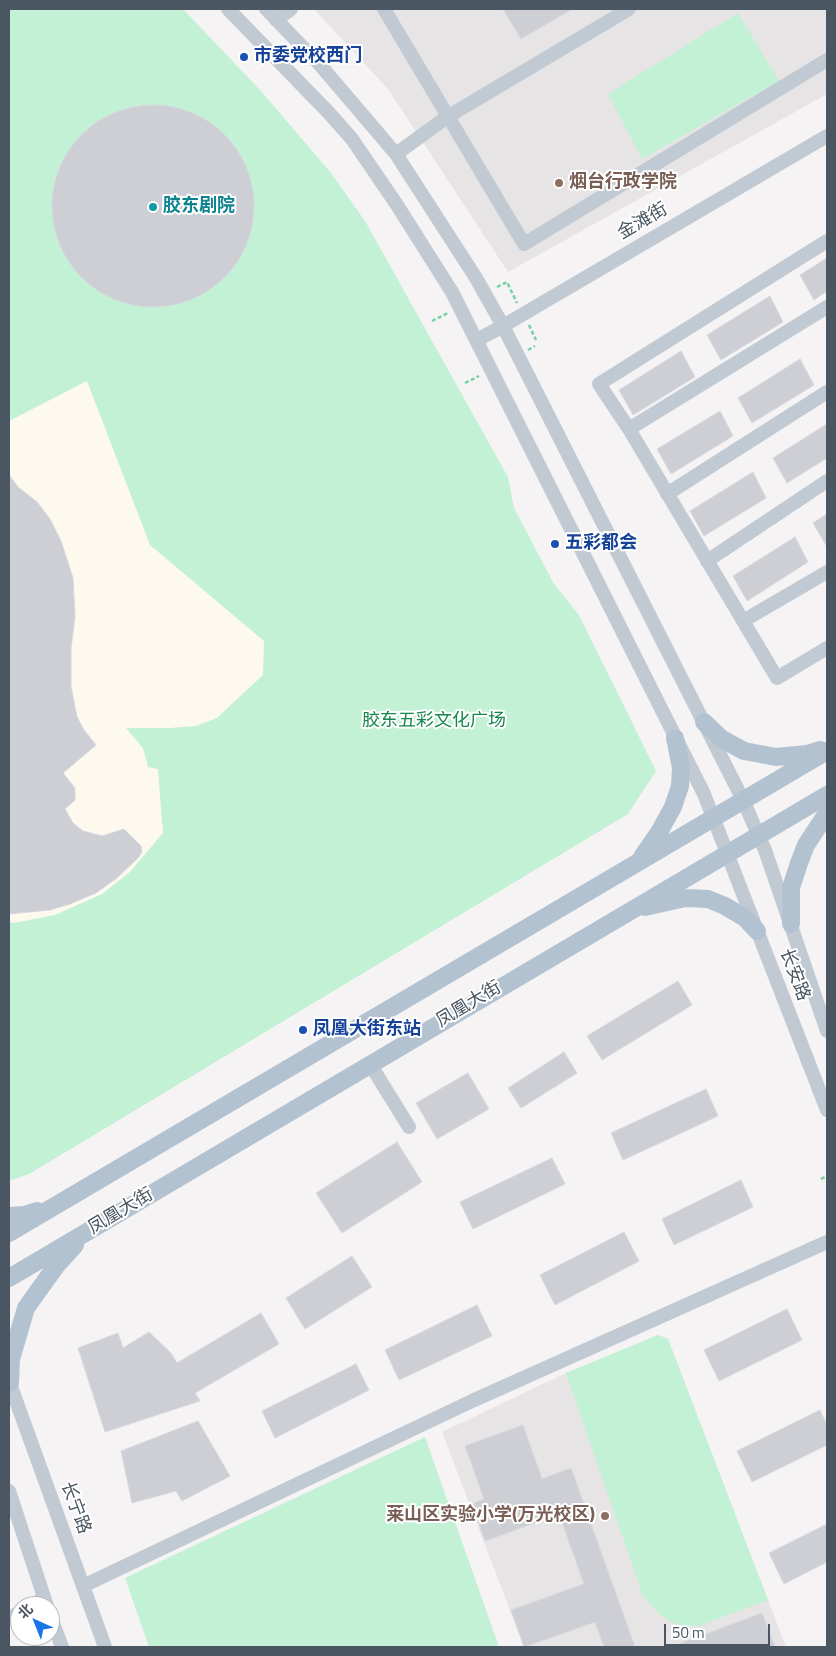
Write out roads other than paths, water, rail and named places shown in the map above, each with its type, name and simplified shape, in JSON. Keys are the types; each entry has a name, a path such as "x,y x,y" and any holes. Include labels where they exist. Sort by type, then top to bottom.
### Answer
{"main road":[{"path":"704,722 722,739 744,751 776,757 807,754 827,749"},
{"path":"639,862 673,807 680,786 681,768 676,738"},
{"name":"凤凰大街","path":"9,1233 639,862 827,749"},
{"name":"凤凰大街","path":"9,1278 758,834 827,795"},
{"path":"791,924 791,888 799,863 806,845 827,813"},
{"path":"630,910 685,898 708,899 725,906 745,918 757,932"},
{"path":"9,1216 24,1215 52,1207"},
{"path":"9,1382 11,1359 26,1308 56,1266 87,1232"}],"street":[{"name":"长安路","path":"228,9 329,112 352,139 398,205 452,292 704,794 827,1110"},
{"name":"长安路","path":"266,9 321,66 396,154 476,278 503,326 743,800 765,850 827,1031"},
{"path":"276,20 290,9"},
{"path":"384,9 524,244 827,60"},
{"path":"396,154 447,117 630,9"},
{"name":"金滩街","path":"477,340 827,136"},
{"path":"827,241 599,384 629,429 777,678 827,648"},
{"path":"629,429 827,307"},
{"path":"667,494 827,392"},
{"path":"707,561 827,481"},
{"path":"743,621 827,572"},
{"path":"370,1064 409,1126"},
{"path":"83,1586 472,1401 827,1242"},
{"name":"长宁路","path":"9,1382 105,1647"},
{"path":"9,1491 43,1596"}],"place":[{"name":"市委党校西门","path":"244,57"},
{"name":"烟台行政学院","path":"559,183"},
{"name":"胶东剧院","path":"153,207"},
{"name":"五彩都会","path":"555,544"},
{"name":"凤凰大街东站","path":"303,1030"},
{"name":"莱山区实验小学(万光校区)","path":"605,1516"}],"park label":[{"name":"胶东五彩文化广场","path":"434,722"}]}
